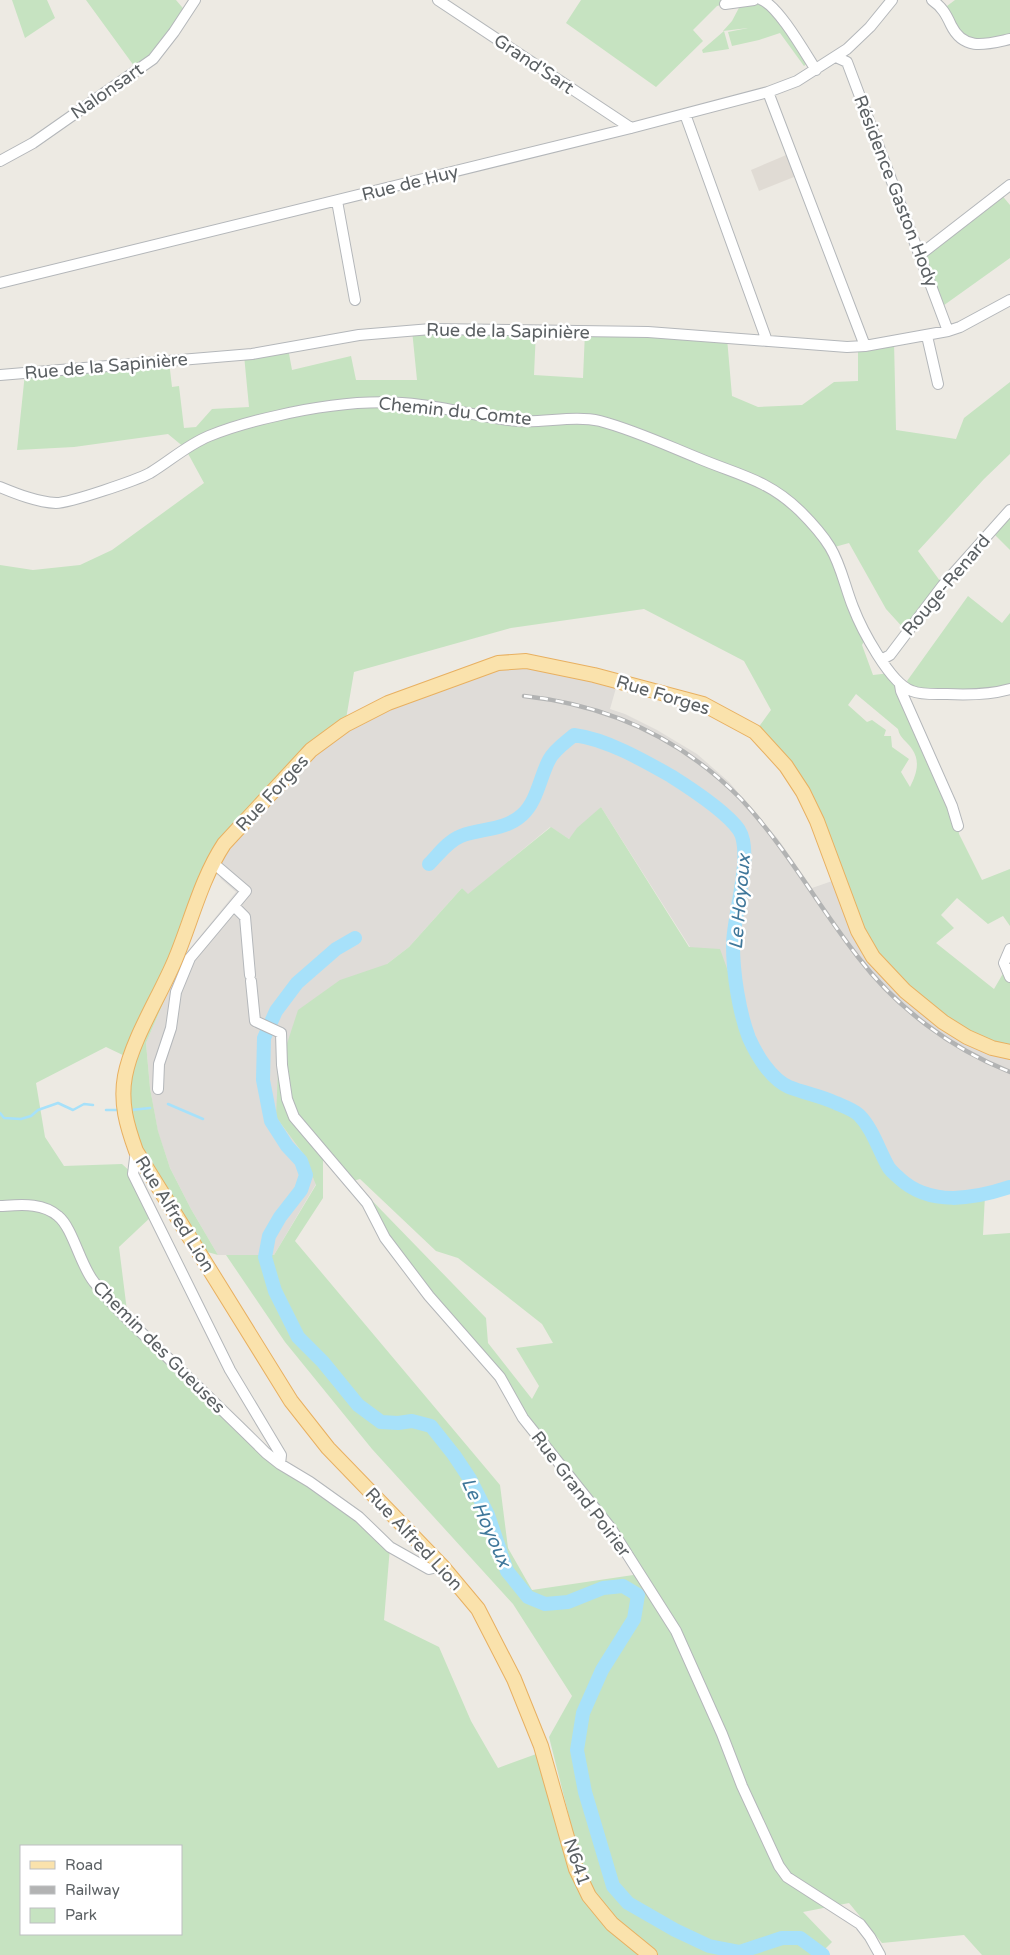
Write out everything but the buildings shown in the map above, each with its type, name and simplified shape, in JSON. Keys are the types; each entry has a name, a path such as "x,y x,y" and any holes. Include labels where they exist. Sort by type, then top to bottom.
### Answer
{"main road":[{"name":"Rue Forges","path":"212,862 224,844 310,750 345,725 388,703 498,663 526,661 594,675 702,704 754,732 786,766 803,792 817,821 858,931 873,957 905,991 943,1022 992,1048 1010,1052"},
{"name":"Rue Alfred Lion","path":"212,862 175,960 130,1058 125,1078 123,1108 126,1124 136,1151 291,1401 328,1448 442,1566 478,1608 514,1679 541,1746"},
{"name":"N641","path":"541,1746 576,1869 589,1896 612,1924 650,1955"}],"street":[{"name":"Nalonsart","path":"0,161 33,143 153,59 195,0"},
{"name":"Grand'Sart","path":"438,0 631,128"},
{"path":"725,4 754,0"},
{"path":"762,0 768,3 778,14 816,70"},
{"name":"Rue de Huy","path":"0,283 631,128 768,92 797,81 836,57 864,34 892,0"},
{"path":"932,0 943,9 952,27 966,41 982,46 1010,39"},
{"name":"Résidence Gaston Hody","path":"836,57 847,62 921,254 948,331"},
{"path":"768,92 865,346"},
{"path":"685,114 767,341"},
{"path":"921,254 1010,185"},
{"path":"337,201 355,300"},
{"name":"Rue de la Sapinière","path":"0,375 252,354 359,334 431,329 648,332 847,347 865,346 948,331 960,327 1010,300"},
{"path":"927,336 938,384"},
{"name":"Chemin du Comte","path":"0,487 42,501 58,503 100,491 147,474 185,448 209,436 241,424 320,407 371,402 420,404 486,418 523,421 596,420 633,432 756,479 785,496 817,529 831,548 844,577 852,606 881,660 900,685 945,790 958,826"},
{"name":"Rouge-Renard","path":"881,660 890,655 943,585 1010,510"},
{"path":"900,685 911,691 931,694 992,694 1010,689"},
{"path":"158,1089 159,1064 171,1028 176,992 190,958 246,891 212,862"},
{"name":"Rue Grand Poirier","path":"234,906 244,917 255,1021 281,1033 282,1065 288,1099 294,1117 367,1203 386,1238 417,1281 500,1377 523,1418 610,1527 676,1631 722,1734 742,1786 779,1866 787,1877 860,1924 880,1955"},
{"path":"1010,949 1004,963 1005,970 1010,977"},
{"name":"Chemin des Gueuses","path":"136,1151 133,1174 230,1370 281,1455 280,1464"},
{"name":"Chemin des Gueuses","path":"0,1206 21,1204 43,1207 59,1216 68,1230 80,1260 92,1280 115,1308 266,1452 280,1464 310,1482 359,1517 390,1547 429,1569 442,1566"}],"shaded area":[{"path":"791,153 799,175 759,191 751,170"},
{"path":"498,663 618,681 610,709 625,714 657,730 697,754 729,782 778,839 812,888 838,879 1010,1052 1010,1187 985,1195 959,1198 938,1198 922,1194 906,1184 890,1170 877,1143 859,1114 819,1096 788,1086 768,1071 749,1039 740,1007 690,947 601,807 569,839 550,827 468,895 462,888 409,947 387,964 276,1117 304,1155 316,1184 274,1255 218,1255 170,1168 158,1132 150,1088 146,1043 183,957 236,892 221,879 212,862 224,844 345,725"}],"green space":[{"path":"12,0 47,0 55,18 25,38"},
{"path":"86,0 176,0 187,13 137,70"},
{"path":"581,0 723,0 725,4 717,6 693,30 703,41 656,87 566,23"},
{"path":"762,0 810,61 804,66 780,33 732,46 728,32 748,28 723,31 732,21 742,2"},
{"path":"955,0 1010,0 1010,39 966,41 943,9"},
{"path":"724,31 729,49 703,53 702,50"},
{"path":"1000,193 1010,205 1010,258 940,308 921,254"},
{"path":"412,330 536,330 534,375 583,378 585,332 727,338 732,396 758,407 802,405 834,382 858,381 858,346 894,341 896,430 956,439 964,418 1010,382 1010,454 984,479 918,551 943,585 906,631 886,609 849,543 831,548 867,636 862,645 873,675 891,673 958,826 959,834 982,880 1010,869 1010,926 1003,916 988,924 957,898 941,915 954,928 936,943 994,989 1005,970 1010,977 1010,1052 967,1037 873,957 817,821 755,732 771,710 744,661 644,609 511,628 354,672 345,725 224,844 183,957 146,1043 150,1088 158,1131 170,1168 218,1255 197,1249 126,1124 129,1058 106,1047 36,1083 45,1137 64,1166 122,1164 133,1174 153,1215 119,1247 128,1319 266,1453 310,1482 390,1547 384,1620 439,1647 471,1721 498,1768 539,1753 572,1870 643,1955 0,1955 0,565 33,570 80,565 112,550 204,483 185,448 168,434 74,447 17,450 25,373 169,361 172,387 179,386 184,428 196,427 212,409 249,407 244,355 288,348 292,370 351,356 356,380 417,380","holes":["856,694 898,729 902,738 915,754 916,773 910,787 901,772 909,759 892,747 891,736 884,736 886,730 872,720 867,722 848,705"]},
{"path":"1010,510 1010,550 991,531"},
{"path":"968,596 1002,623 1010,613 1010,689 911,691 907,681"},
{"path":"601,807 689,947 720,949 751,1041 762,1062 778,1079 788,1086 834,1101 859,1114 893,1171 903,1182 915,1189 927,1194 940,1196 985,1195 983,1235 1010,1233 1010,1955 982,1955 964,1935 882,1943 849,1903 803,1912 832,1942 819,1955 657,1955 616,1922 593,1893 582,1868 549,1737 572,1696 513,1604 372,1449 285,1342 226,1255 274,1255 316,1185 304,1155 276,1117 278,1071 298,1010 340,980 387,964 409,947 462,888 468,894 551,827 569,839 577,828","holes":["327,1157 367,1203 429,1296 514,1399 640,1574 532,1590 508,1548 500,1485 295,1241 323,1198 323,1161","360,1179 436,1251 458,1258 542,1324 553,1343 516,1348 539,1386 532,1399 488,1343 486,1318 353,1181"]}],"waterway":[{"name":"Le Hoyoux","path":"429,864 456,838 469,833 500,827 522,815 535,796 551,756 574,735 586,737 611,746 671,776 726,815 739,830 743,840 744,869 733,945 735,980 742,1016 749,1038 760,1059 771,1073 789,1087 830,1101 857,1113 872,1133 889,1168 911,1187 938,1197 953,1198 982,1195 1010,1187"},
{"name":"Le Hoyoux","path":"355,938 336,949 297,983 276,1011 264,1038 263,1080 271,1121 287,1146 301,1161 306,1175 301,1190 280,1217 269,1236 265,1257 275,1291 298,1337 323,1362 358,1405 381,1422 398,1423 412,1421 431,1426 470,1479 488,1515 507,1571 528,1597 545,1604 568,1602 603,1588 623,1586 638,1595 634,1619 602,1670 583,1713 577,1750 585,1792 613,1886 628,1903 675,1930 709,1946 740,1952 782,1938 800,1938 823,1955"},
{"path":"0,1113 4,1118 21,1119 31,1116 38,1110 58,1103 73,1110 84,1104 93,1105"},
{"path":"168,1104 203,1119"},
{"path":"131,1110 150,1108"},
{"path":"106,1110 118,1110"}],"railway":[{"path":"524,696 585,707 614,716 668,742 694,758 718,777 757,817 858,957 890,993 926,1025 946,1039 1010,1072"}]}
